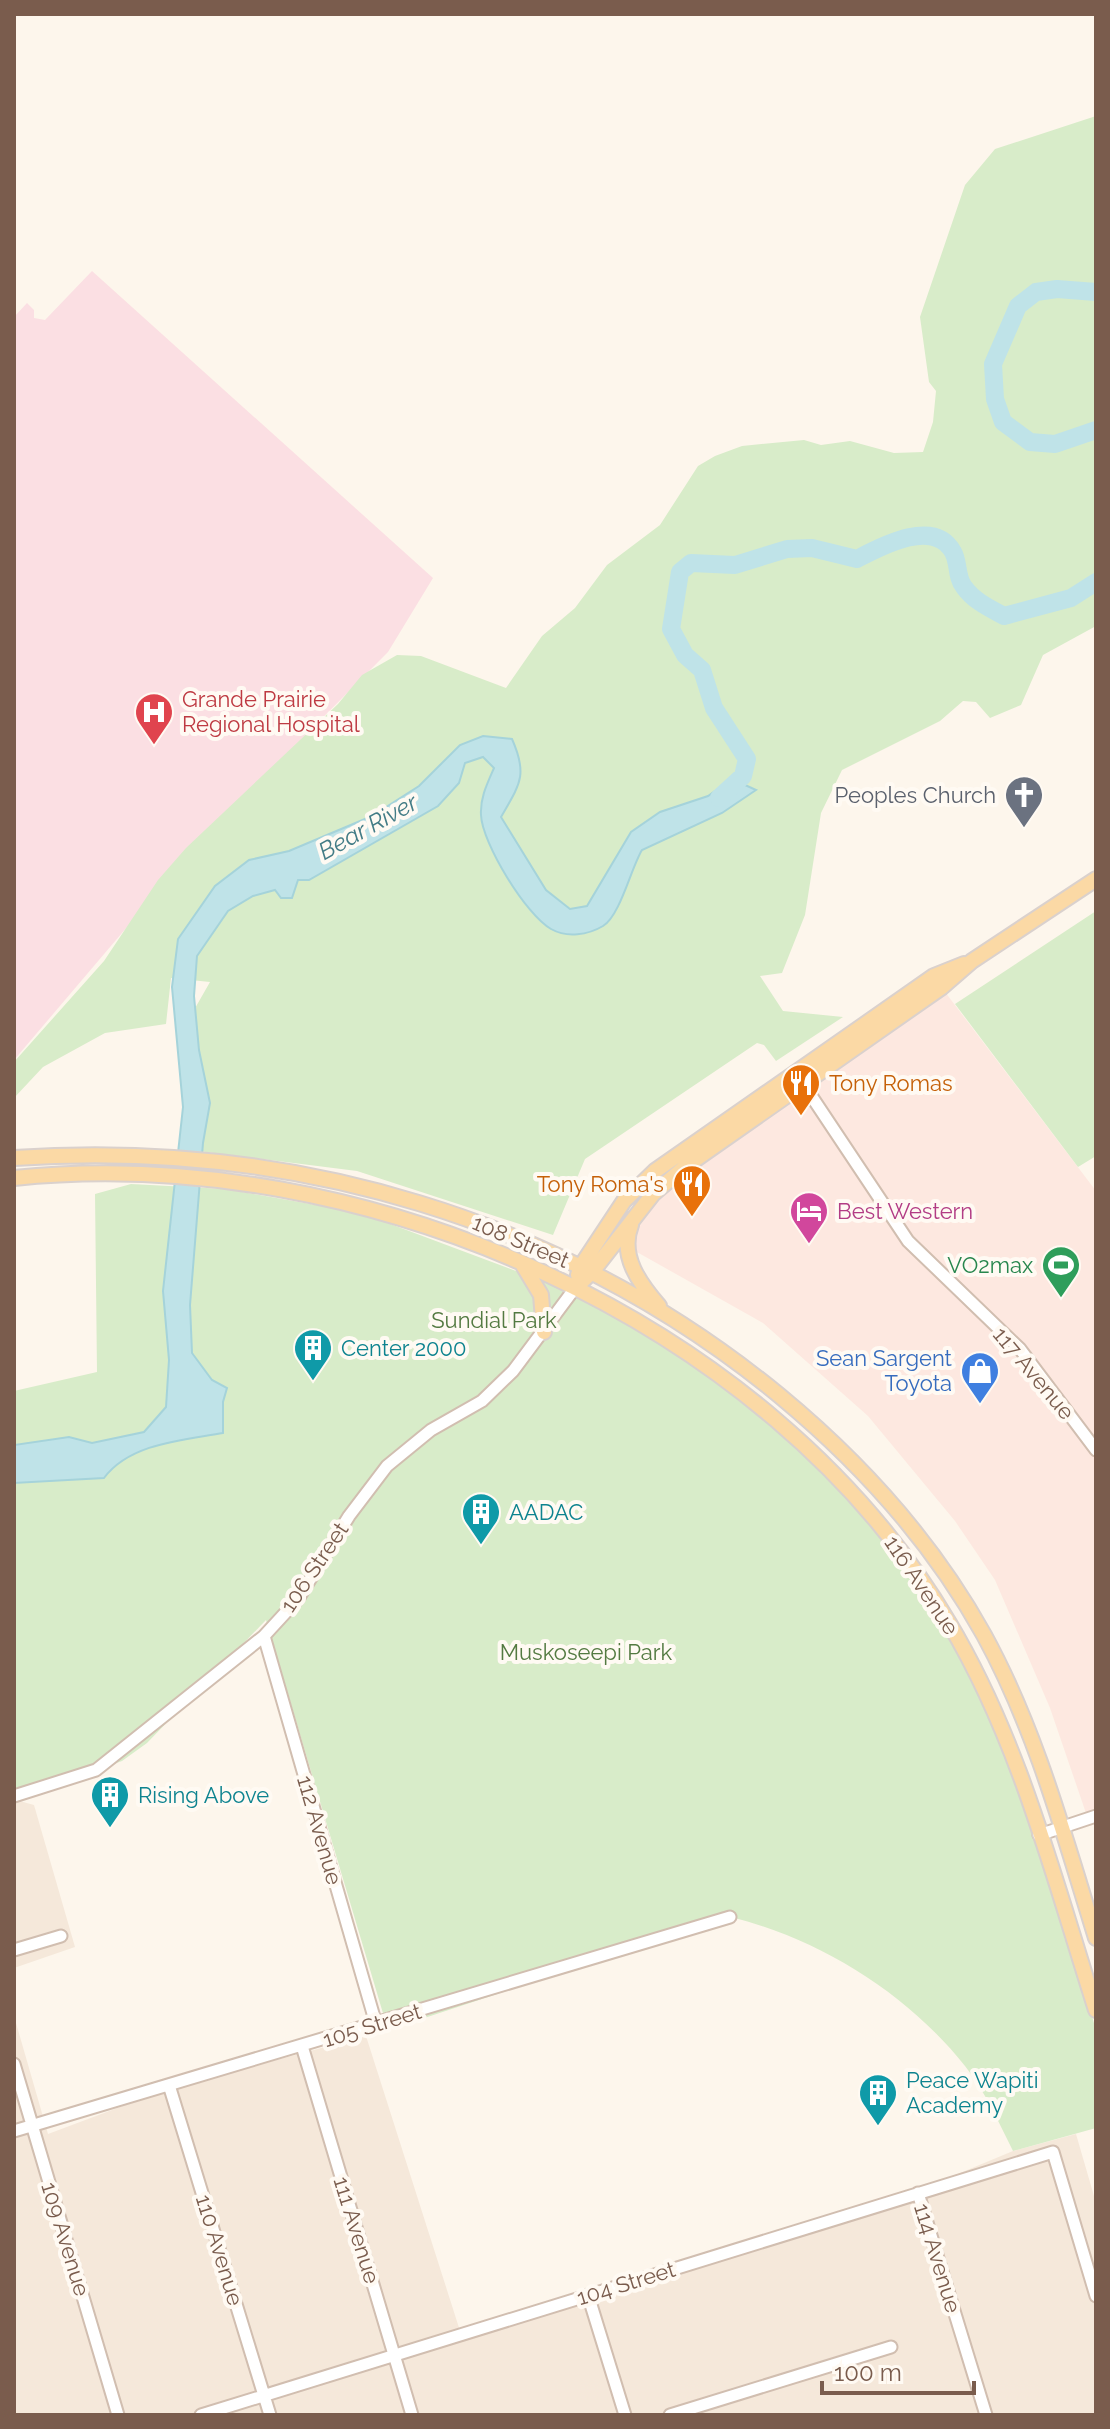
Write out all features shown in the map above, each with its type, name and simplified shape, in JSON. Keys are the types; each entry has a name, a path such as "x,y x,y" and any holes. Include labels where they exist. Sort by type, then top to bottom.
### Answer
{"main road":[{"name":"108 Street","path":"586,1269 624,1201 655,1171 942,987 972,961 1096,879"},
{"name":"108 Street","path":"586,1269 686,1166 798,1078"},
{"name":"108 Street","path":"14,1158 156,1154 301,1173 404,1197 504,1231 586,1269"},
{"name":"108 Street","path":"14,1178 154,1175 287,1190 391,1214 518,1259 575,1288"},
{"path":"634,1217 628,1247 632,1269 667,1315"},
{"path":"518,1259 541,1295 544,1332"},
{"path":"575,1288 586,1269"},
{"name":"116 Avenue","path":"586,1269 667,1315 735,1361 826,1436 879,1489 923,1542 965,1602 1001,1668 1027,1728 1062,1827 1096,1938"},
{"name":"116 Avenue","path":"575,1288 674,1346 750,1402 829,1471 883,1529 929,1590 970,1659 1004,1733 1096,2010"}],"street":[{"name":"117 Avenue","path":"798,1078 908,1241 1020,1349 1096,1450"},
{"name":"106 Street","path":"14,1796 96,1770 264,1636 298,1599 349,1516 387,1466 431,1430 482,1401 513,1371 575,1288"},
{"name":"112 Avenue","path":"264,1636 376,2024"},
{"path":"1039,1835 1096,1816"},
{"name":"105 Street","path":"14,2131 730,1917"},
{"path":"14,1950 61,1936"},
{"name":"111 Avenue","path":"302,2046 412,2415"},
{"name":"109 Avenue","path":"14,2064 118,2415"},
{"name":"110 Avenue","path":"169,2085 270,2415"},
{"name":"104 Street","path":"201,2415 1053,2152 1096,2296"},
{"name":"114 Avenue","path":"918,2193 986,2415"},
{"path":"588,2295 625,2415"},
{"path":"670,2415 707,2410 891,2347"}],"shaded area":[{"name":"Grande Prairie Regional Hospital","path":"92,271 433,578 388,652 201,840 14,1060 14,317 27,303 34,310 34,318 45,320"},
{"path":"942,988 1096,1191 1096,1816 1088,1819 1050,1708 995,1580 955,1521 868,1416 763,1323 628,1247 628,1230 654,1194"},
{"path":"16,1800 34,1805 75,1947 14,1968"},
{"path":"14,2016 48,2134 168,2089 366,2036 461,2334 912,2193 1013,2151 1076,2134 1096,2203 1096,2415 14,2415"}],"green space":[{"path":"1096,116 1096,626 1043,655 1021,705 990,718 976,702 963,701 940,721 842,770 821,813 805,915 782,973 760,976 783,1011 843,1017 776,1061 764,1045 757,1043 585,1159 553,1235 357,1171 190,1150 182,1031 210,982 171,978 166,1024 105,1033 43,1067 14,1098 14,1062 104,961 158,880 186,848 338,704 362,675 397,655 421,656 506,688 542,636 575,608 607,565 660,525 698,466 715,456 742,446 804,440 821,445 850,441 894,453 923,452 933,422 936,391 929,382 920,317 965,185 995,149"},
{"path":"1096,911 1096,1156 1078,1167 955,1004"},
{"name":"Muskoseepi Park","path":"131,1184 225,1189 361,1213 604,1304 674,1346 829,1471 950,1623 1039,1835 1096,2030 1096,2128 1013,2151 991,2107 965,2066 916,2015 860,1972 829,1955 797,1939 731,1917 388,2030 266,1620 147,1743 122,1761 14,1801 14,1391 97,1372 95,1194"}],"water":[{"path":"483,736 512,739 520,762 520,779 501,817 546,890 570,909 587,906 631,832 660,812 708,796 732,779 756,790 722,813 642,850 609,921 584,933 564,934 541,921 518,894 497,860 481,815 484,791 494,768 483,757 465,763 459,783 438,806 309,880 298,880 292,898 281,898 275,890 253,896 228,911 197,956 194,996 199,1050 210,1103 203,1143 190,1305 192,1353 212,1380 227,1388 223,1402 223,1433 143,1450 115,1466 104,1478 14,1483 14,1445 69,1437 92,1443 144,1432 166,1407 169,1360 163,1291 183,1107 172,987 178,939 215,886 249,860 289,851 372,816 419,786 460,745"}],"waterway":[{"name":"Bear River","path":"1096,292 1057,289 1036,292 1018,306 993,364 995,399 1003,422 1030,442 1055,444 1096,430"},
{"name":"Bear River","path":"719,798 743,776 747,759 714,708 702,670 685,655 671,629 680,572 691,563 735,565 787,549 812,548 857,559 892,542 920,536 933,537 944,542 953,552 961,583 968,592 1004,616 1071,598 1096,582"}],"place":[{"name":"Grande Prairie Regional Hospital","path":"154,746"},
{"name":"Peoples Church","path":"1024,829"},
{"name":"Tony Romas","path":"801,1117"},
{"name":"Tony Roma's","path":"692,1218"},
{"name":"Best Western","path":"809,1245"},
{"name":"VO2max","path":"1061,1299"},
{"name":"Center 2000","path":"313,1382"},
{"name":"Sean Sargent Toyota","path":"980,1405"},
{"name":"AADAC","path":"481,1546"},
{"name":"Rising Above","path":"110,1829"},
{"name":"Peace Wapiti Academy","path":"878,2127"}],"park label":[{"name":"Sundial Park","path":"494,1320"}]}
